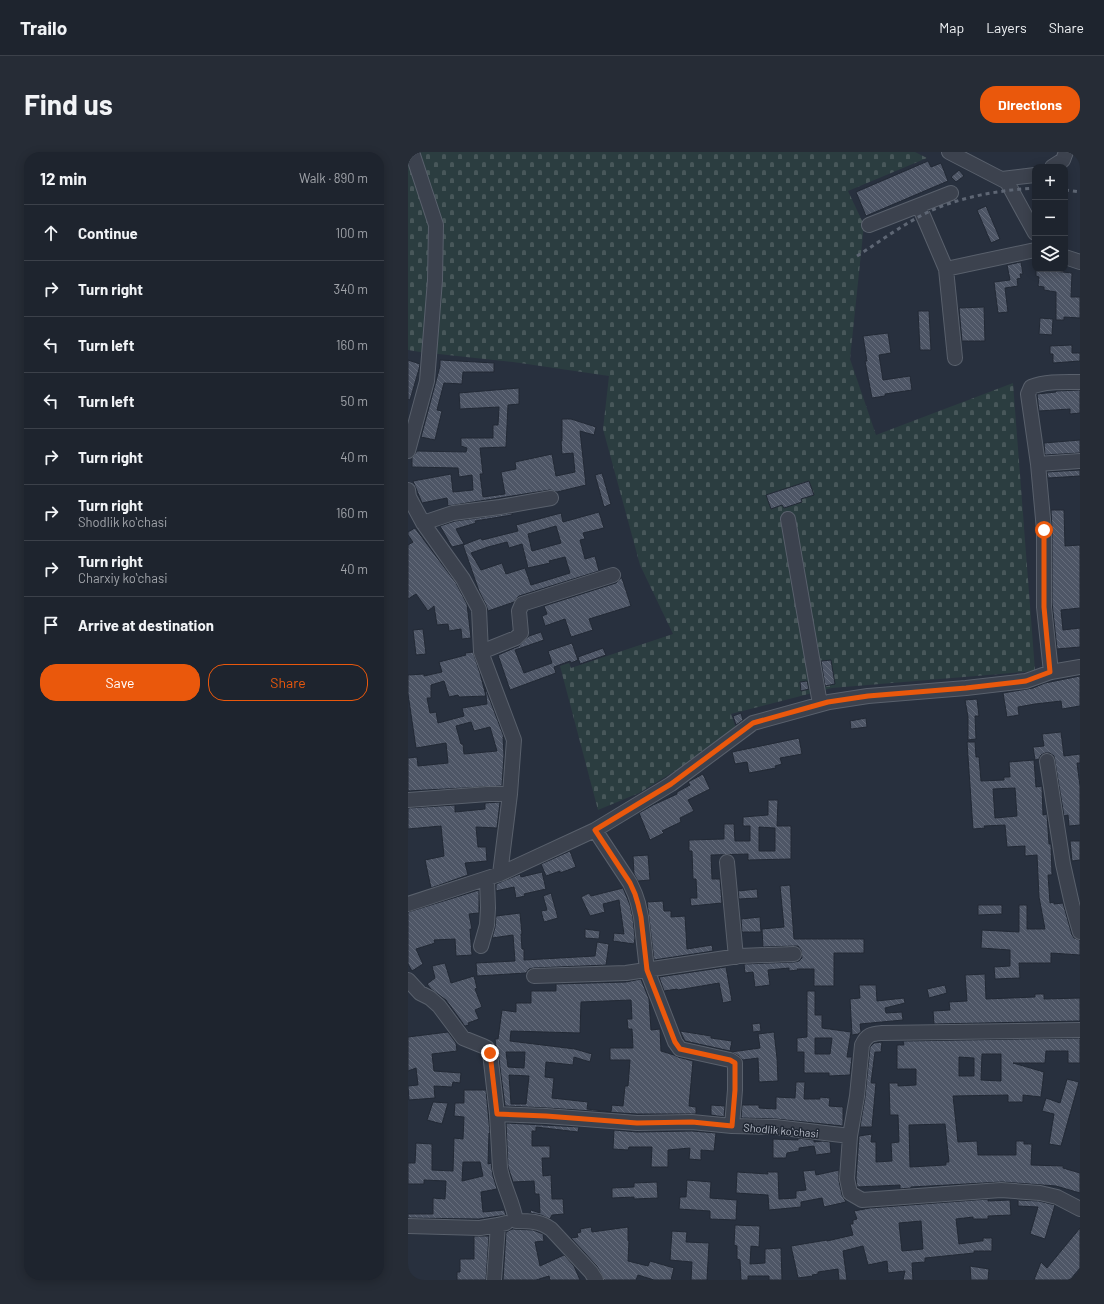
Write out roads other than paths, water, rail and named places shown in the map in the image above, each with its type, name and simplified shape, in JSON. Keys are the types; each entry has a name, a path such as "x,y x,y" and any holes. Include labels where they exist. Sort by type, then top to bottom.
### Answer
{"street":[{"path":"408,451 428,381 435,280 436,225 412,152"},
{"path":"949,152 1007,182 1032,228"},
{"path":"1057,164 1063,160 1066,152"},
{"path":"1002,179 1032,175"},
{"path":"869,225 951,193"},
{"path":"919,206 946,268 955,358"},
{"path":"946,268 1032,251"},
{"path":"1068,258 1080,262"},
{"path":"1050,672 1044,607 1044,530 1038,464 1029,399 1030,389 1031,387 1044,383 1080,382"},
{"path":"1038,464 1080,461"},
{"path":"408,490 409,497 423,523 463,579 479,609 481,652 514,740 510,794 488,908 487,925 481,946"},
{"path":"423,523 453,513 551,498"},
{"path":"788,519 820,704"},
{"path":"481,652 516,638 521,633 519,611 522,604 613,575"},
{"path":"408,904 494,876 595,830 671,784 753,723 828,702 868,696 966,688 1026,681 1050,672 1080,668"},
{"path":"1047,761 1063,864 1080,932"},
{"path":"408,800 488,794 510,794"},
{"path":"595,830 630,883 635,894 641,917 647,970 675,1042 680,1049 730,1060 735,1063 735,1090 732,1126"},
{"path":"727,862 736,957"},
{"path":"534,976 626,973 736,957 794,954"},
{"path":"408,980 420,993 430,998 439,1006 463,1038 489,1050 497,1114 501,1175 514,1210 516,1221"},
{"path":"1080,1030 882,1033 870,1035 865,1038 862,1044 858,1096 850,1136 848,1179 850,1193 862,1200 1001,1190 1040,1193 1057,1197 1080,1209"},
{"name":"Shodlik koʻchasi","path":"497,1114 637,1123 692,1122 732,1126 775,1127 850,1136"},
{"path":"408,1226 480,1228 516,1221 530,1220 545,1225 551,1229 591,1272 596,1280"},
{"path":"494,1280 498,1225"}],"railway":[{"path":"857,256 919,216 942,206 988,194 1032,188"},
{"path":"1068,190 1080,192"}]}
